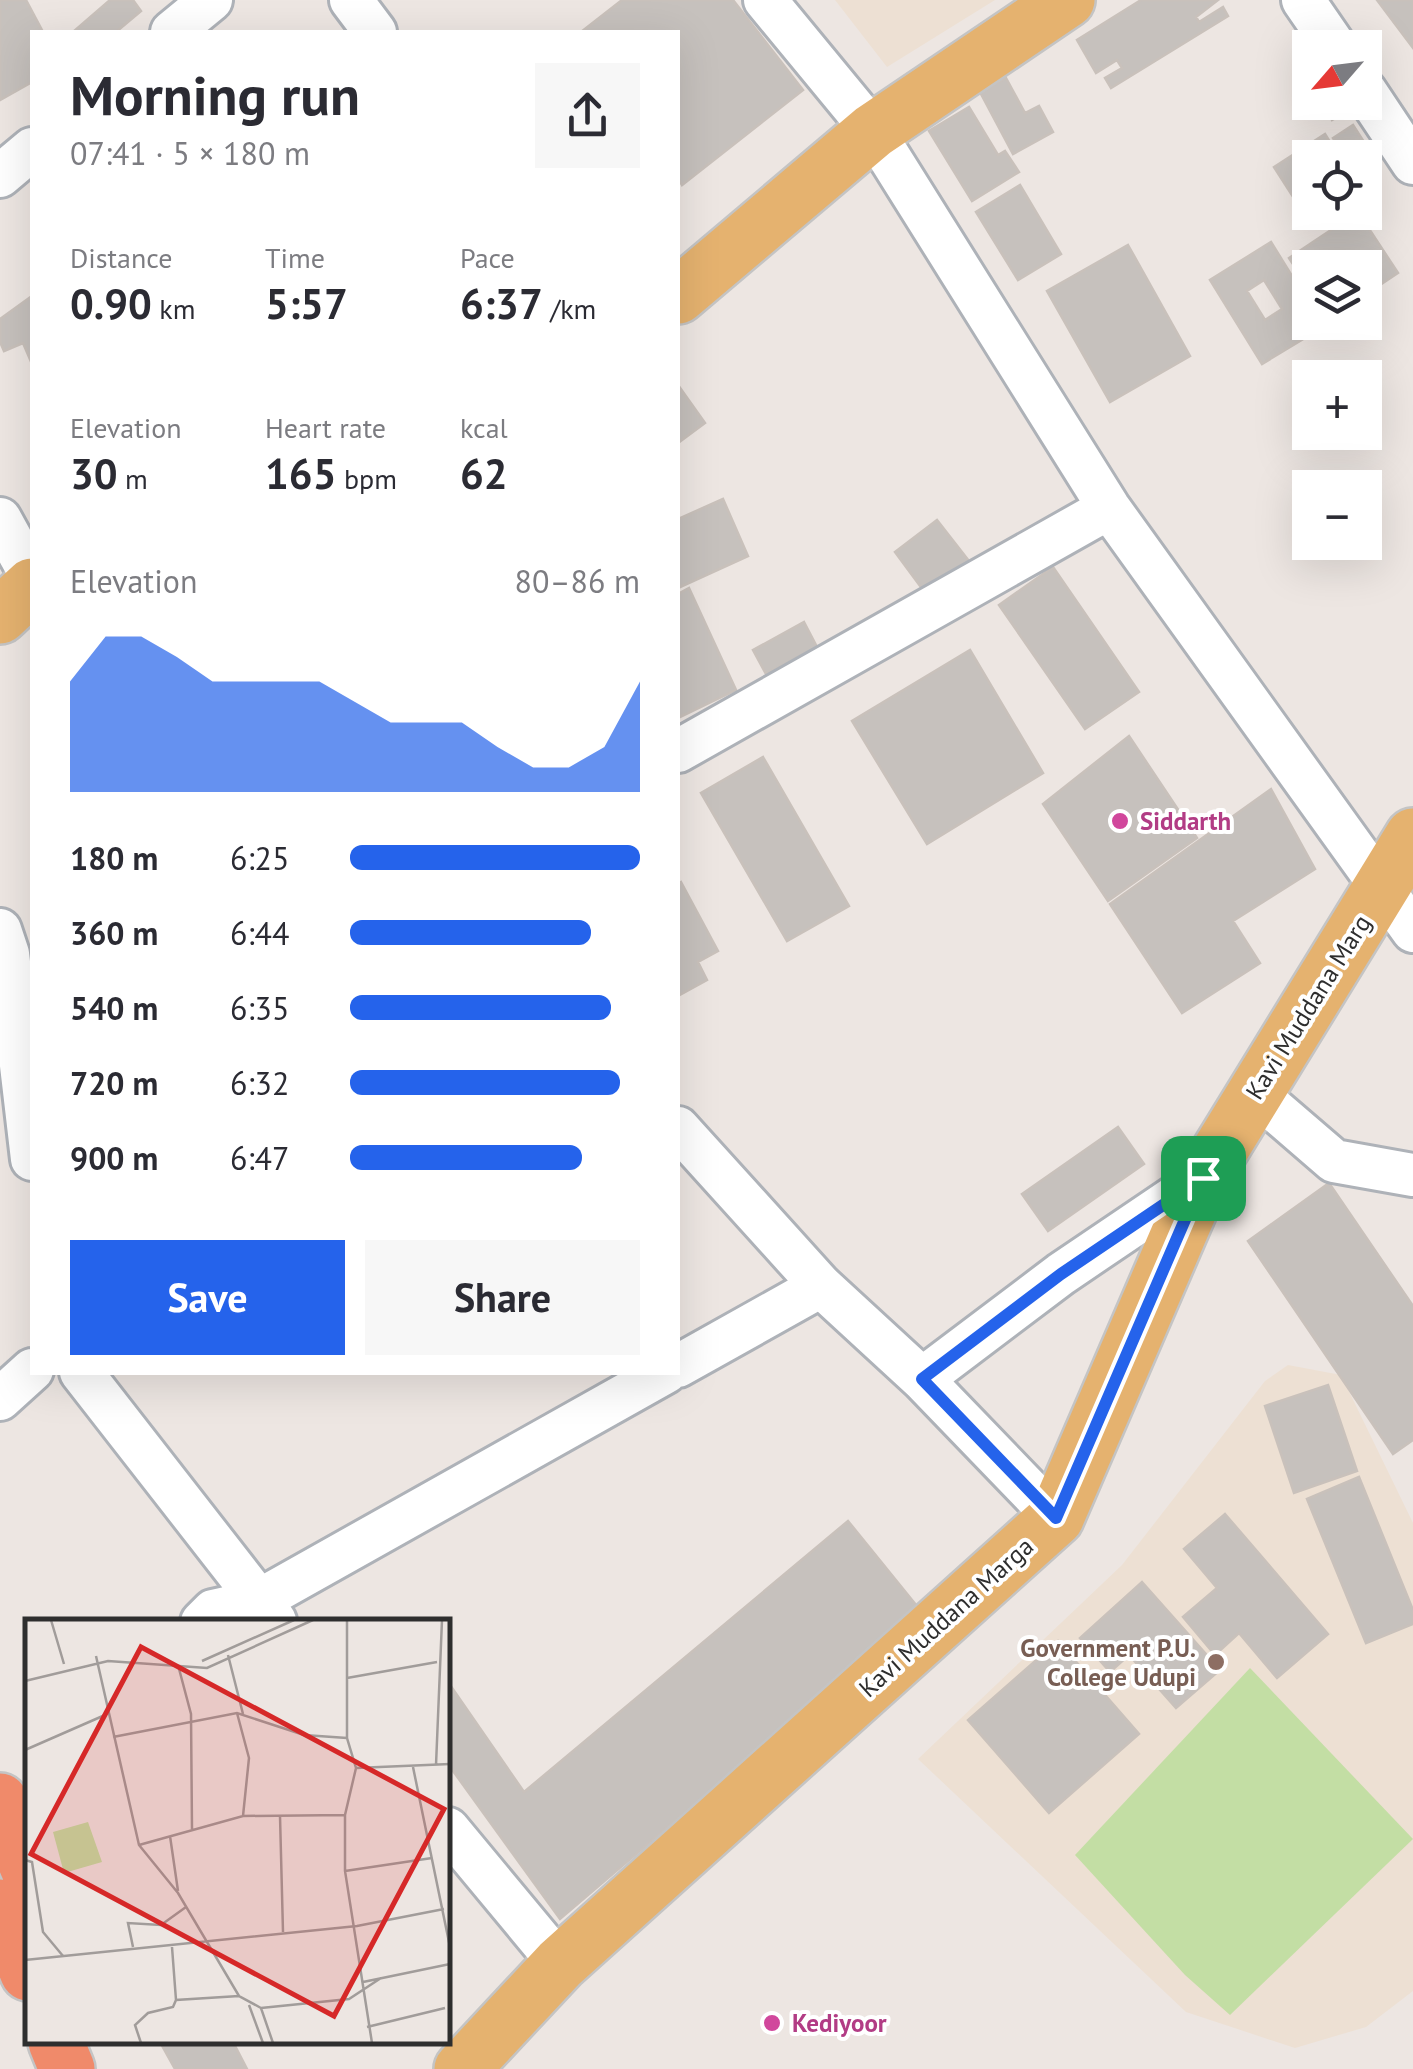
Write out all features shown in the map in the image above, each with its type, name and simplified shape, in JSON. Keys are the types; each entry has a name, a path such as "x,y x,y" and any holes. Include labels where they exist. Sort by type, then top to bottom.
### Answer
{"highway":[{"path":"8,1802 25,1858"},
{"path":"0,1907 25,1966"},
{"path":"57,2044 67,2069"},
{"path":"98,2044 108,2069"}],"main road":[{"path":"680,294 873,130 1067,0"},
{"path":"0,616 30,588"},
{"name":"Kavi Muddana Marg","path":"1203,1178 1255,1093 1398,909 1413,836"},
{"name":"Kavi Muddana Marga","path":"560,1964 1056,1518 1203,1178"},
{"path":"462,2069 560,1964"}],"street":[{"path":"174,30 211,0"},
{"path":"350,0 373,30"},
{"path":"765,0 873,130 1108,508 1398,909"},
{"path":"1382,116 1413,162"},
{"path":"0,176 30,151"},
{"path":"680,750 1108,508"},
{"path":"0,519 30,573"},
{"path":"0,930 8,954 30,1142"},
{"path":"1255,1093 1334,1161 1413,1174"},
{"path":"680,1130 822,1286 922,1379 1056,1518"},
{"path":"922,1379 1061,1274 1203,1178"},
{"path":"680,1365 822,1286"},
{"path":"0,1399 30,1372"},
{"path":"82,1375 266,1611"},
{"path":"205,1619 213,1611 266,1611 661,1375"},
{"path":"450,1831 560,1964"}],"shaded area":[{"path":"835,0 995,0 887,67"},
{"name":"Government P.U. College Udupi","path":"1288,1365 1341,1375 1413,1523 1413,1991 1366,2027 1295,2048 1186,2012 918,1759 1122,1565 1265,1381"}],"green space":[{"path":"1250,1668 1413,1839 1230,2015 1185,1975 1075,1855"}],"building":[{"path":"0,0 26,0 42,30 30,30 30,83 0,100"},
{"path":"110,0 133,0 141,11 118,30 75,30"},
{"path":"622,0 733,0 803,90 682,185 680,30 584,30"},
{"path":"1141,0 1218,0 1196,17 1199,22 1223,7 1228,16 1111,88 1105,78 1122,68 1117,60 1096,73 1077,40"},
{"path":"1377,0 1413,0 1413,48"},
{"path":"1006,78 1025,113 1039,106 1053,132 1013,154 980,92"},
{"path":"969,107 998,155 1005,151 1019,172 972,201 929,131"},
{"path":"1353,125 1363,140 1334,140"},
{"path":"1292,155 1292,195 1274,167"},
{"path":"1020,185 1061,254 1018,280 976,212"},
{"path":"1331,230 1370,230 1398,273 1382,284 1382,250 1301,250"},
{"path":"1271,242 1292,276 1292,340 1302,340 1262,364 1210,280","holes":["1264,280 1282,309 1265,320 1247,291"]},
{"path":"1128,245 1190,356 1110,402 1047,291"},
{"path":"30,297 30,359 23,343 4,351 0,319"},
{"path":"680,388 705,423 680,442"},
{"path":"723,499 748,556 680,587 680,518"},
{"path":"937,520 969,561 926,594 895,552"},
{"path":"1053,567 1139,692 1085,729 999,605"},
{"path":"689,588 736,690 680,717 680,593"},
{"path":"804,622 817,647 766,674 753,650"},
{"path":"970,650 1043,773 927,844 852,721"},
{"name":"Siddarth","path":"1129,736 1197,838 1108,901 1043,804"},
{"path":"763,757 849,906 787,941 701,793"},
{"path":"1271,789 1315,869 1233,921 1260,963 1182,1013 1110,904"},
{"path":"680,883 718,951 698,962 707,980 680,995"},
{"path":"1118,1127 1144,1164 1048,1231 1022,1194"},
{"path":"1329,1183 1413,1306 1413,1440 1393,1454 1248,1241"},
{"path":"1328,1385 1357,1471 1294,1493 1265,1406"},
{"path":"1359,1477 1413,1610 1413,1624 1366,1643 1307,1499"},
{"path":"1225,1514 1328,1634 1277,1678 1239,1633 1215,1655 1183,1617 1217,1588 1184,1549"},
{"path":"848,1521 921,1611 560,1919 450,1767 450,1685 524,1792"},
{"path":"1142,1582 1220,1670 1176,1708 1129,1655 1110,1672 1080,1638"},
{"path":"1058,1641 1139,1734 1049,1813 968,1720"},
{"path":"161,2044 234,2044 247,2069 175,2069"}],"place":[{"name":"Siddarth","path":"1120,821"},
{"name":"Government P.U. College Udupi","path":"1216,1662"},
{"name":"Kediyoor","path":"772,2023"}],"route":[{"path":"1203,1178 1056,1518 922,1379 1061,1274 1203,1178"}]}
